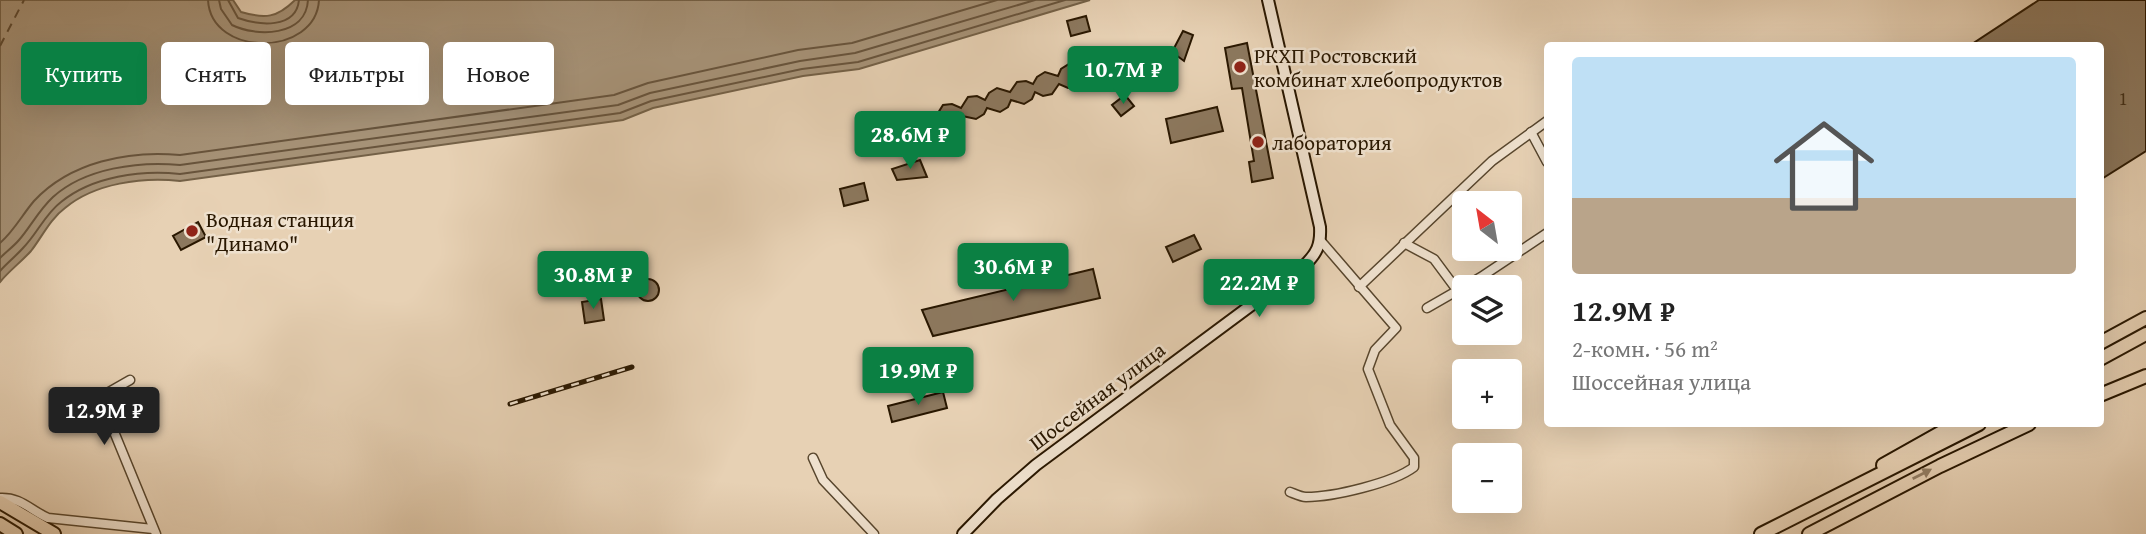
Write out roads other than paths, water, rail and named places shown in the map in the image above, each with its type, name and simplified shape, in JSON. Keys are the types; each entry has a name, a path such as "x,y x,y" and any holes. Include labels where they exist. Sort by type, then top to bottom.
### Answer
{"main road":[{"path":"1268,0 1321,241"},
{"name":"Шоссейная улица","path":"963,534 1036,465 1304,266 1317,253 1321,241"},
{"path":"2104,341 2146,318"},
{"path":"2104,357 2146,334"},
{"path":"2104,394 2146,378"},
{"path":"1843,493 1876,468 1950,427"},
{"path":"1761,534 1973,427"},
{"path":"1809,534 1862,505 2023,427"},
{"path":"0,500 54,534"},
{"path":"0,524 16,534"}],"street":[{"path":"1359,286 1492,161 1544,123"},
{"path":"1531,131 1544,156"},
{"path":"1484,275 1544,235"},
{"path":"1290,492 1304,497 1368,487 1404,474 1414,467 1414,458 1384,414 1368,369 1374,350 1396,328 1321,241"},
{"path":"1405,243 1434,259 1452,283"},
{"path":"1427,307 1452,293"},
{"path":"0,500 23,502 34,512 48,518 155,531 101,400 102,396 130,380"},
{"path":"813,458 822,480 874,534"}],"water":[{"path":"0,0 233,0 241,12 264,16 276,14 295,0 1090,0 859,69 803,76 653,108 623,120 180,181 135,181 105,187 77,199 60,212 31,251 0,282"}],"railway":[{"path":"510,404 632,367"}],"place":[{"name":"РКХП Ростовский комбинат хлебопродуктов","path":"1240,67"},
{"name":"лаборатория","path":"1258,142"},
{"name":"Водная станция \"Динамо\"","path":"192,231"}]}
